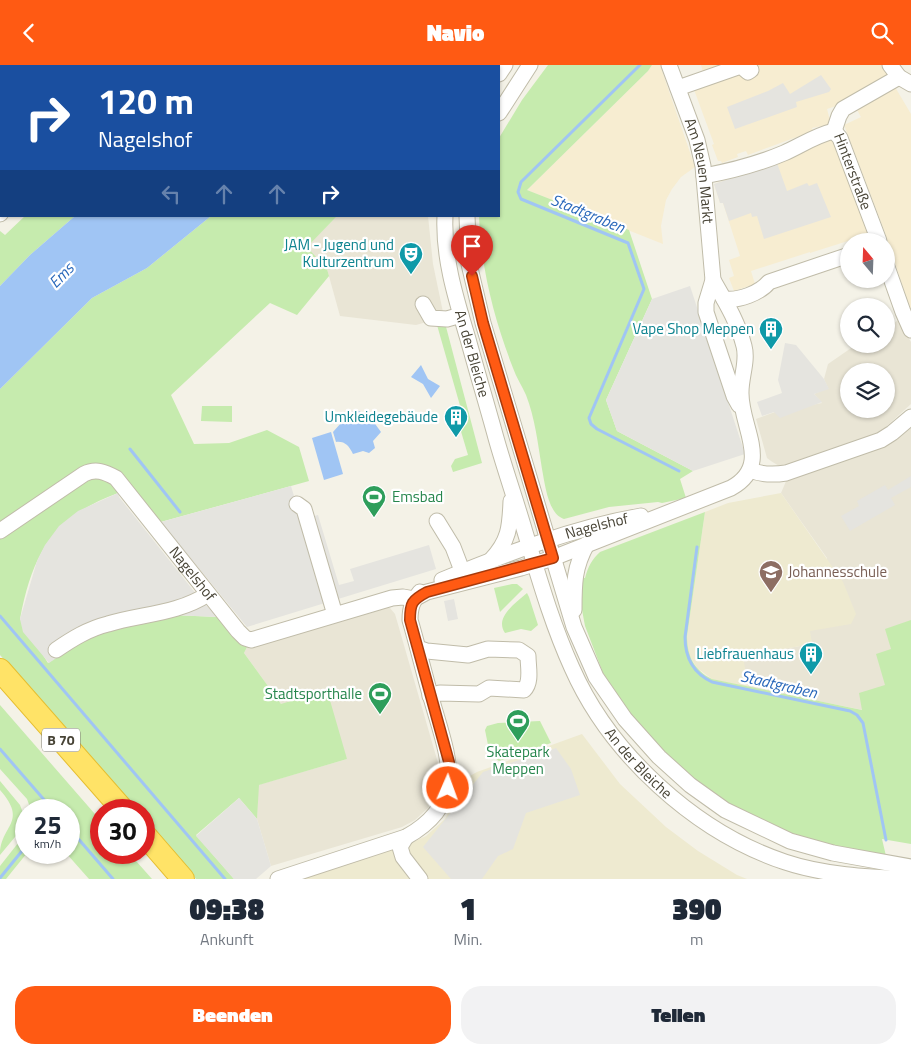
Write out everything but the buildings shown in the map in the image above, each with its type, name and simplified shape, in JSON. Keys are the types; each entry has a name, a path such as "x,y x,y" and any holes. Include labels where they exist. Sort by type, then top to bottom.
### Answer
{"highway":[{"name":"B 70","path":"0,670 113,799"},
{"name":"B 70","path":"0,688 96,799"},
{"path":"155,847 183,879"},
{"path":"154,864 167,879"}],"street":[{"path":"500,111 530,65"},
{"name":"Am Neuen Markt","path":"669,65 697,140 704,176 713,280 706,303 706,312 734,397 742,411"},
{"path":"890,65 905,81"},
{"path":"678,88 741,66 748,72 752,70"},
{"name":"Hinterstraße","path":"876,233 840,138 834,131 843,109 905,81"},
{"path":"704,176 753,164 784,153 834,131"},
{"name":"An der Bleiche","path":"445,217 447,251 455,296 511,490 553,623 572,670 594,708 613,735 645,773 677,801 720,833 786,862 832,873 909,879"},
{"name":"An der Bleiche","path":"467,217 469,264 483,323 574,627 596,677 625,719 659,757 690,785 718,805 756,826 790,841 833,853 911,867"},
{"path":"724,299 731,300 763,290 769,282 840,258"},
{"name":"Am Neuen Markt","path":"713,280 732,314 744,347 746,359 740,391 742,411 753,449 753,461 750,470"},
{"path":"894,288 902,312 911,330"},
{"path":"423,303 431,318 447,319 461,315"},
{"path":"750,470 759,474 774,475 786,473 881,440 911,417"},
{"name":"Nagelshof","path":"0,531 89,471 97,470 108,473 116,478 241,635 245,639 250,640 392,599 403,597 414,599 420,591 431,585 534,564 553,558 731,489 746,478 750,470"},
{"name":"An der Bleiche","path":"491,560 500,550 506,539 510,523 511,490"},
{"path":"297,504 304,509 333,608"},
{"name":"Nagelshof","path":"465,577 491,560 548,540 621,519 674,510"},
{"path":"438,521 453,547 465,577"},
{"name":"An der Bleiche","path":"574,627 575,573 579,559 587,544"},
{"path":"56,650 76,636 102,626 174,609 200,599 208,593"},
{"path":"278,879 406,837 422,828 437,814 448,788 449,762 410,620 410,608 414,599"},
{"path":"418,648 427,651 468,655 488,649 519,650 528,656 529,679 528,686 524,689 489,688 479,694 446,693 430,696"},
{"path":"406,837 400,847 403,857 420,879"},
{"path":"832,873 859,879"}],"shaded area":[{"path":"652,65 660,65 695,167 681,177 666,200 661,226 663,244 527,190"},
{"path":"701,65 883,65 890,78 827,109 831,124 812,128 813,131 748,155 746,151 737,154 738,157 722,163 718,161 712,145 714,144 689,76 703,72"},
{"path":"821,75 831,89 829,92 796,102 797,107 735,129 727,107 783,83 790,94"},
{"path":"895,87 911,114 911,311 895,263 895,233 885,233 844,125 861,117 856,108"},
{"path":"832,140 872,233 840,233 840,243 751,271 755,284 734,291 729,278 734,276 729,260 740,256 723,203 720,203 714,184 797,156 796,153"},
{"path":"777,163 787,191 807,183 809,186 817,183 831,217 764,239 757,216 752,217 751,213 729,221 723,203 720,203 714,184"},
{"path":"336,217 428,217 433,264 444,317 416,325 340,316 327,269 306,247"},
{"path":"690,286 745,454 693,471 617,431 606,400 652,299"},
{"path":"898,320 911,342 911,404 877,435 788,467 779,466 767,458 756,419 775,412 822,403 814,394 828,388 824,379 828,364 844,353 895,353 895,322"},
{"path":"785,343 796,345 824,379 829,389 814,394 822,402 780,418 774,412 762,416 757,402 782,393 778,380"},
{"path":"911,425 911,677 863,710 748,687 742,656 812,644 809,631 827,558 781,493 787,479"},
{"path":"911,476 911,487 891,498 895,505 850,531 841,516 859,506 857,501 885,485 888,490"},
{"path":"291,486 294,496 308,506 311,517 318,515 339,585 354,581 350,569 429,545 436,569 247,627 161,522"},
{"path":"118,493 119,497 200,599 218,617 172,615 126,622 86,638 49,663 23,632 20,619 37,561 45,545 59,526 78,511"},
{"name":"Johannesschule","path":"781,493 843,582 856,614 851,624 810,631 812,644 743,656 748,687 712,679 697,668 687,648 687,636 705,512 728,503"},
{"path":"454,599 458,619 448,621 444,601"},
{"path":"390,608 395,614 438,763 438,785 428,808 415,820 402,827 271,866 257,819 258,785 347,759 281,704 244,653 247,647 258,646"},
{"path":"582,734 620,784 666,827 698,851 747,879 301,879 409,844 426,836 445,819 455,799 459,782 477,772"},
{"path":"556,748 571,769 580,795 526,813 513,849 498,856 482,879 451,879 423,847 483,772"},
{"path":"239,798 257,819 271,866 256,879 234,879 196,836"}],"green space":[{"path":"548,65 652,65 527,190 629,230 652,299 606,400 617,431 693,471 680,479 686,498 662,503 609,507 564,519 554,511 548,498 532,413 506,350 494,312 482,255 480,235 479,217 500,217 500,136 522,100"},
{"path":"24,217 74,217 30,255 0,286 0,231 5,235"},
{"path":"210,217 336,217 307,247 327,269 329,276 297,315 270,303 171,395 194,444 229,443 267,430 299,447 309,481 157,523 101,467 0,528 0,389 92,298 147,268"},
{"path":"445,323 482,463 453,472 451,466 455,459 468,455 457,418 463,416 437,325"},
{"path":"202,406 232,406 232,422 201,421"},
{"path":"85,476 108,479 118,488 118,493 77,513 49,540 32,574 25,595 20,619 48,663 86,638 126,622 172,615 218,617 241,645 247,647 244,653 281,704 327,690 347,759 259,785 257,819 239,798 196,835 234,879 196,879 155,832 155,799 126,799 0,655 0,535"},
{"path":"705,512 687,643 690,656 696,667 712,679 862,710 859,693 885,685 876,654 891,649 885,629 911,620 911,844 882,839 886,856 854,851 794,836 729,805 694,781 644,733 603,673 585,626 578,577 585,578 591,563 600,552"},
{"path":"517,584 523,589 500,612 494,588"},
{"path":"527,593 538,625 531,631 521,629 505,633 502,627 504,616"},
{"path":"0,705 90,808 90,864 139,864 152,879 89,879 76,864 80,864 80,799 27,799 0,769"},
{"name":"Skatepark Meppen","path":"540,721 551,743 499,761 490,755 485,730 487,726 498,723"},
{"path":"0,781 15,799 15,837 0,855 1,845 13,817 8,801 0,790"},
{"path":"15,847 15,864 18,864 6,879 0,879 0,866"}],"water":[{"name":"Ems","path":"74,217 210,217 147,268 92,298 0,389 0,286 30,255"},
{"path":"421,365 428,379 440,386 431,398 423,384 411,377"},
{"path":"357,410 370,417 381,432 373,441 375,448 369,453 363,451 353,454 342,442 336,442 333,432 341,423 343,415"},
{"path":"331,432 343,474 324,480 312,438"}],"waterway":[{"name":"Stadtgraben","path":"640,65 521,182 518,192 521,199 628,243 644,289 589,418 591,424 597,429 679,471"},
{"path":"130,449 180,512"},
{"name":"Stadtgraben","path":"697,547 685,637 685,644 691,664 700,674 712,682 850,711 857,715 863,723 886,840"},
{"path":"0,616 225,879"},
{"path":"0,749 43,799"},
{"path":"80,841 113,879"},
{"path":"0,878 15,860"}],"place":[{"name":"JAM - Jugend und Kulturzentrum","path":"411,275"},
{"name":"Vape Shop Meppen","path":"771,350"},
{"name":"Umkleidegebäude","path":"456,438"},
{"name":"Emsbad","path":"374,518"},
{"name":"Johannesschule","path":"771,593"},
{"name":"Liebfrauenhaus","path":"811,675"},
{"name":"Stadtsporthalle","path":"380,715"},
{"name":"Skatepark Meppen","path":"518,742"}],"route":[{"path":"448,788 449,762 410,620 410,608 414,599 427,592 553,558 483,323 472,276"}]}
